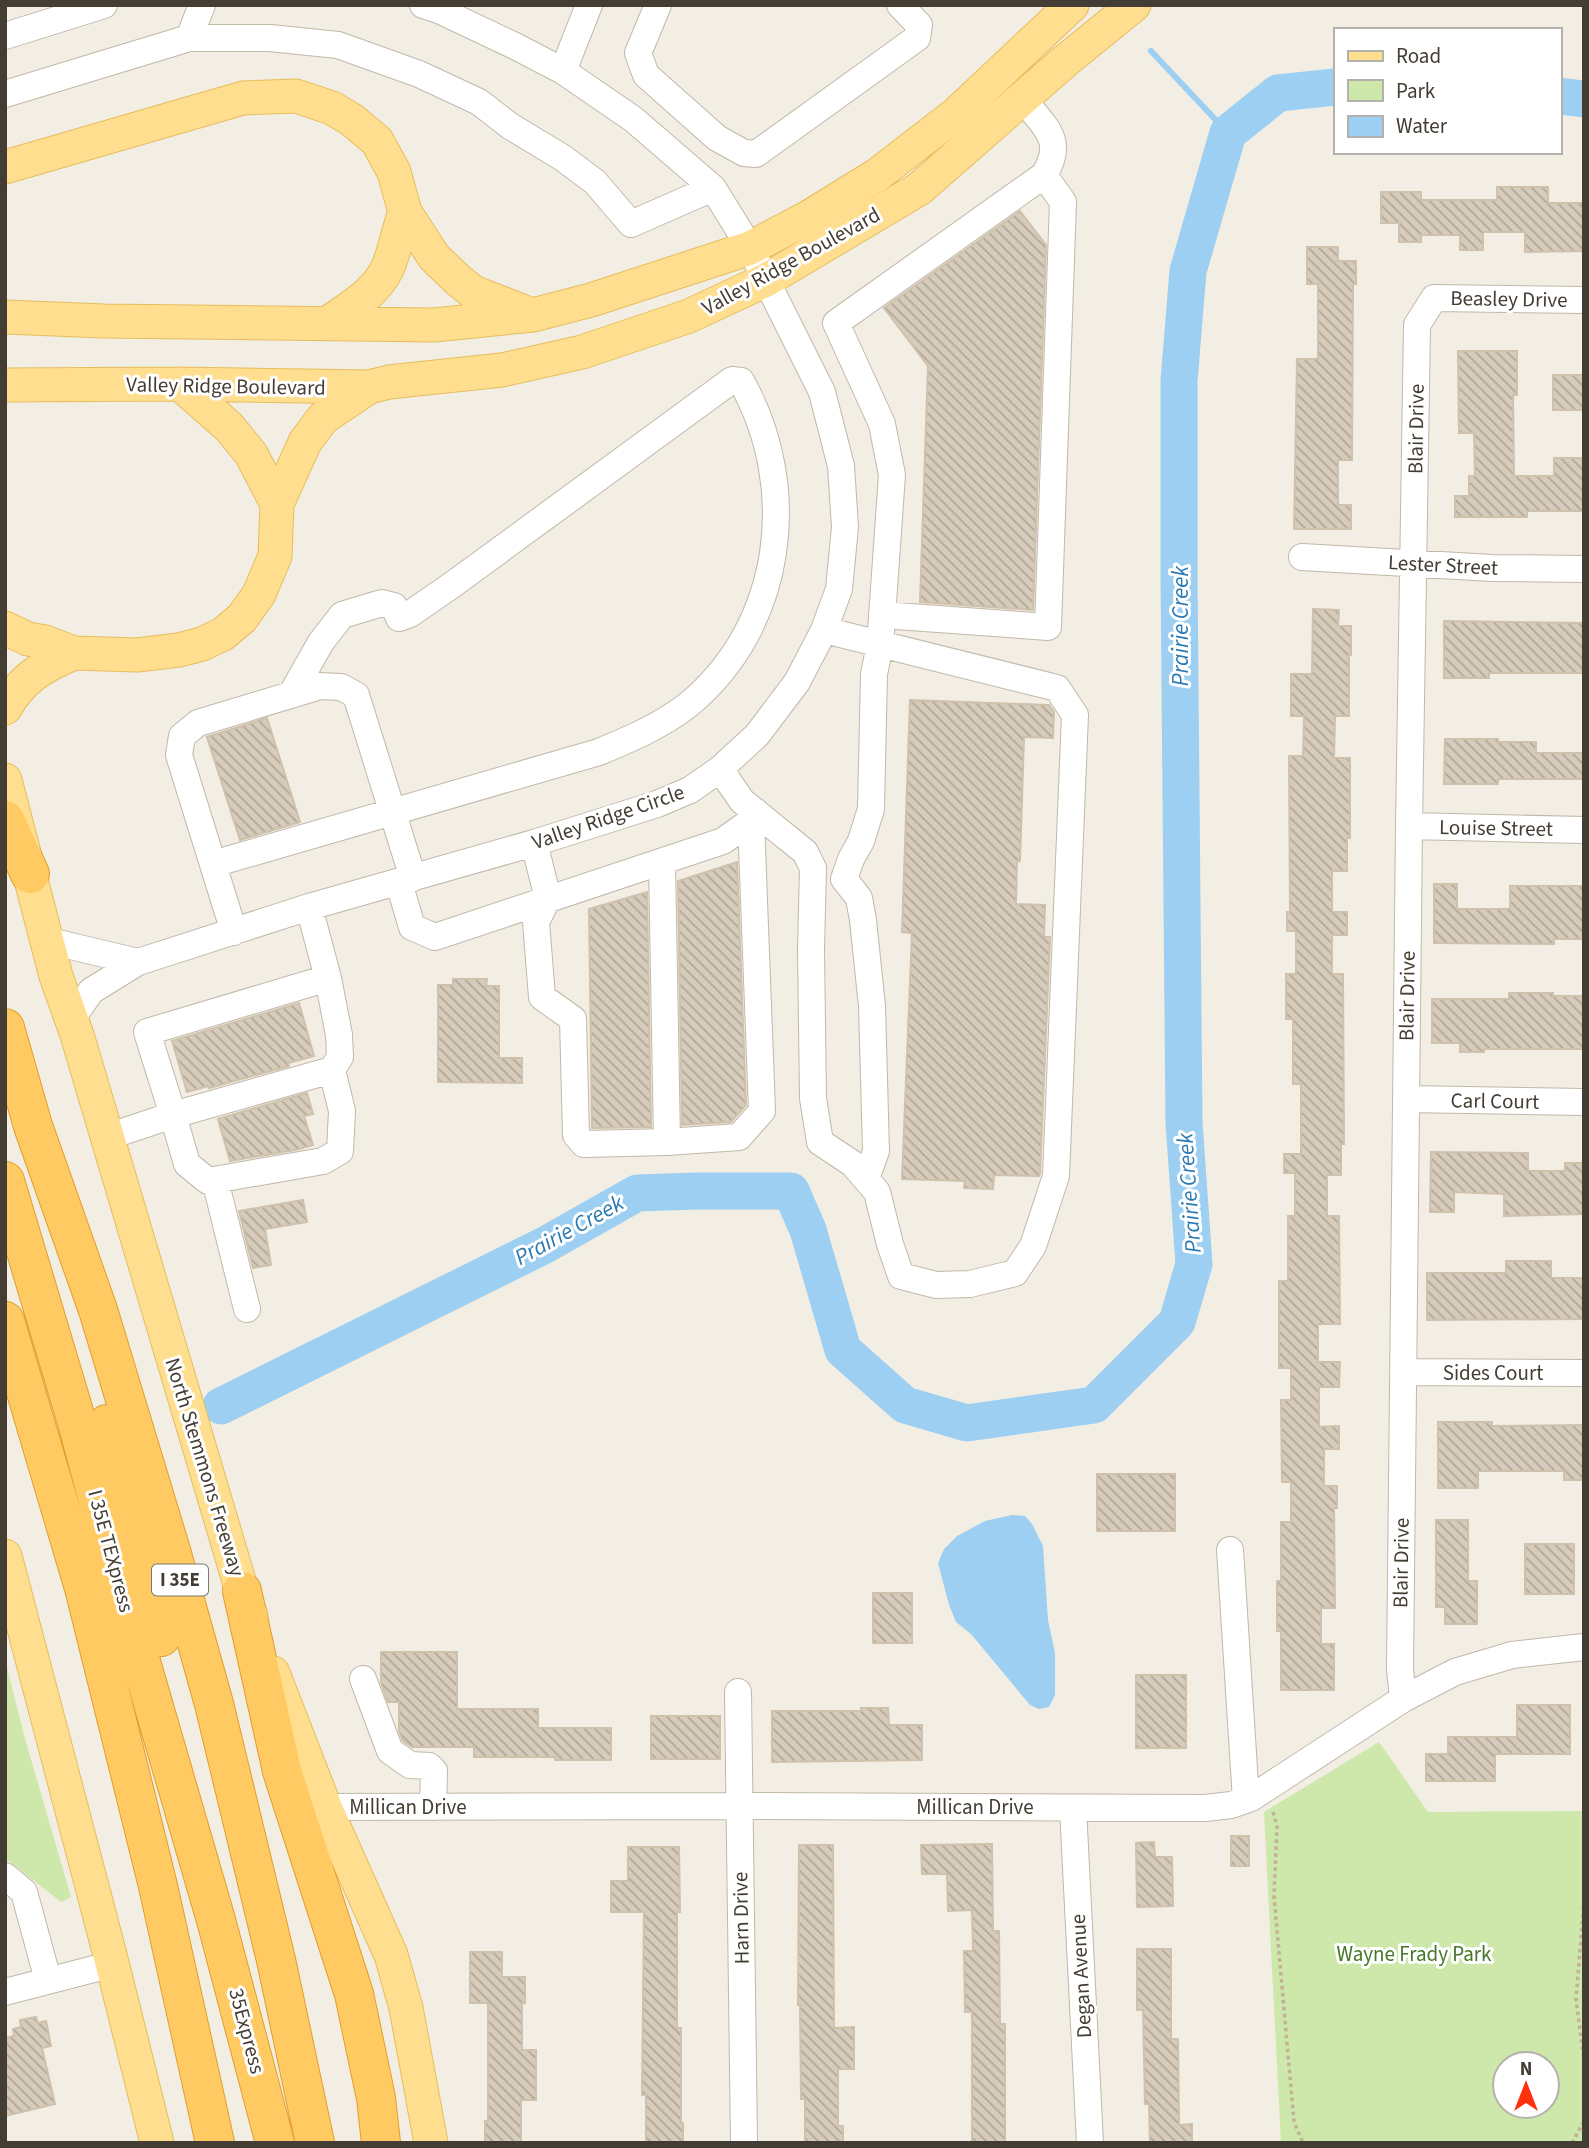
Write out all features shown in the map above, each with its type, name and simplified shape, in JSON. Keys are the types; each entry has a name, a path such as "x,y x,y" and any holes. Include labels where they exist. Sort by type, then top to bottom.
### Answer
{"highway":[{"path":"5,820 30,874"},
{"name":"I 35E","path":"5,1028 33,1126 98,1310 214,1704 276,1960 315,2143"},
{"name":"I 35E TEXpress","path":"5,1181 77,1422 143,1669 216,1920"},
{"path":"98,1310 105,1414 198,1779 216,1920"},
{"path":"5,1321 84,1588 158,1886 215,2143"},
{"path":"242,1591 282,1771 354,1994 376,2098 381,2143"},
{"path":"158,1886 201,1954 249,2143"},
{"name":"35Express","path":"216,1920 275,2143"}],"main road":[{"name":"Valley Ridge Boulevard","path":"5,317 104,321 434,325 533,315 591,300 750,248 810,217 881,172 956,114 1072,5"},
{"name":"Valley Ridge Boulevard","path":"8,385 369,387 389,382 502,370 582,352 690,316 766,280 919,189 1134,5"},
{"path":"5,167 243,98 296,96 332,108 352,120 377,141 394,172 405,212 434,257 457,280 473,292 533,315"},
{"path":"327,324 364,297 387,270 405,212"},
{"path":"180,384 229,427 251,454 277,504"},
{"path":"5,628 28,639 74,653 137,655 179,650 202,644 223,634 242,618 259,594 275,556 277,504 305,442 323,418 369,387"},
{"path":"5,708 20,685 47,666 74,653"},
{"name":"North Stemmons Freeway","path":"5,780 57,976 242,1591 326,1807 391,1955 409,2021 431,2143"},
{"path":"5,1556 113,1964 157,2143"}],"street":[{"path":"5,36 104,5"},
{"path":"189,38 202,5"},
{"name":"Valley Ridge Circle","path":"71,1020 91,991 138,962 309,907 534,843 657,804 690,790 720,769 757,736 797,682 824,631 839,589 845,527 841,466 822,392 750,248 713,188 621,111 564,71 424,5"},
{"path":"564,71 589,5"},
{"path":"658,5 638,53 646,75 717,138 744,153 755,154 917,38 919,25 900,5"},
{"path":"5,94 189,38 270,38 338,46 419,74 479,102 510,126 563,158 595,182 631,225 713,188"},
{"path":"621,111 646,75"},
{"path":"845,879 871,809 874,674 880,645 892,475 881,424 836,323 1044,175 1053,158 1053,138 1023,99"},
{"path":"882,615 1048,627 1063,202 1044,175"},
{"name":"Beasley Drive","path":"1434,298 1584,300"},
{"name":"Blair Drive","path":"1403,1699 1400,1668 1403,1372 1417,325 1434,298"},
{"path":"214,864 599,752 658,726 689,704 725,668 745,638 770,571 777,506 774,473 767,441 754,404 741,381 732,380 410,614 399,618 394,606 382,603 342,615 321,642 291,695"},
{"name":"Lester Street","path":"1302,557 1414,564 1584,569"},
{"path":"720,769 753,816 805,852 813,868 813,1098 820,1142 853,1164 877,1192 901,1276 936,1285 970,1284 1015,1273 1033,1247 1055,1176 1075,715 1057,688 824,631"},
{"path":"234,932 179,755 182,736 198,723 320,686 341,687 356,695 392,811 412,927 435,937 723,841 753,816"},
{"path":"534,843 548,898 536,922 542,997 573,1019 576,1135 584,1143 667,1142 739,1137 762,1111 753,816"},
{"name":"Louise Street","path":"1409,827 1584,830"},
{"path":"662,862 667,1142"},
{"path":"813,868 845,879 859,898 863,920 872,1006 876,1151 866,1179"},
{"path":"107,1137 173,1115 332,1070 340,1057 339,1035 328,978 309,907"},
{"path":"46,936 58,943 138,962"},
{"path":"328,978 147,1032 187,1164 208,1181 323,1161 340,1151 342,1111 332,1070"},
{"name":"Carl Court","path":"1406,1099 1584,1102"},
{"path":"215,1180 247,1309"},
{"name":"Sides Court","path":"1403,1372 1584,1373"},
{"path":"1230,1550 1256,1794"},
{"name":"Millican Drive","path":"326,1807 739,1805 1205,1808 1231,1805 1256,1794 1403,1699 1455,1672 1512,1655 1584,1647"},
{"path":"363,1679 390,1751 410,1765 429,1766 434,1771 433,1807"},
{"name":"Harn Drive","path":"738,1692 744,2143"},
{"name":"Degan Avenue","path":"1073,1808 1090,2143"},
{"path":"5,1876 24,1892 48,1980"},
{"path":"5,1992 113,1964"}],"path":[{"path":"1256,1794 1277,1826 1274,1896 1294,2122 1303,2143"},
{"path":"1584,1900 1576,2000 1584,2060"},
{"path":"1572,2143 1584,2121"}],"green space":[{"path":"5,1660 71,1897 61,1902 5,1858"},
{"name":"Wayne Frady Park","path":"1379,1742 1428,1812 1584,1811 1584,2143 1281,2143 1264,1812"}],"water":[{"path":"1012,1515 1025,1516 1043,1546 1048,1620 1055,1653 1055,1695 1049,1707 1039,1709 1030,1705 971,1634 956,1622 938,1563 944,1549 957,1536 985,1521"}],"building":[{"path":"1497,187 1548,187 1548,203 1584,203 1584,251 1525,252 1525,232 1483,232 1483,250 1460,250 1460,235 1421,235 1421,242 1399,242 1399,223 1381,223 1381,192 1421,192 1421,200 1497,200"},
{"path":"1020,211 1046,245 1033,610 920,602 928,366 884,308"},
{"path":"1307,247 1338,247 1338,261 1356,261 1356,284 1353,284 1352,460 1338,460 1338,505 1351,505 1351,529 1294,529 1297,359 1318,359 1318,284 1307,284"},
{"path":"1458,351 1517,351 1517,395 1513,395 1514,476 1554,476 1554,458 1584,458 1584,511 1527,511 1527,517 1455,517 1455,496 1469,496 1469,476 1475,476 1474,433 1459,433"},
{"path":"1553,375 1584,375 1584,410 1553,410"},
{"path":"1313,609 1339,610 1338,626 1351,626 1349,716 1335,716 1334,758 1350,758 1350,838 1347,838 1347,871 1332,871 1332,912 1347,912 1347,935 1332,935 1332,974 1343,974 1344,1144 1341,1144 1341,1175 1327,1175 1327,1216 1339,1216 1340,1324 1318,1324 1318,1362 1340,1362 1339,1387 1319,1387 1319,1427 1339,1426 1339,1449 1324,1449 1324,1486 1337,1486 1337,1508 1334,1508 1335,1608 1321,1608 1321,1644 1334,1644 1334,1690 1281,1690 1281,1631 1277,1631 1277,1581 1281,1581 1281,1522 1291,1522 1291,1482 1282,1482 1281,1400 1291,1400 1291,1368 1279,1368 1279,1281 1288,1281 1288,1216 1295,1216 1295,1173 1284,1173 1284,1154 1301,1154 1301,1084 1293,1084 1293,1019 1286,1019 1286,974 1296,974 1296,931 1287,931 1287,912 1290,912 1289,756 1303,756 1304,716 1291,716 1291,674 1312,674"},
{"path":"1444,621 1584,623 1584,673 1489,673 1489,678 1444,678"},
{"path":"910,700 1049,705 1054,712 1053,738 1024,737 1020,861 1017,861 1016,904 1045,905 1044,937 1050,937 1040,1173 1039,1176 994,1175 993,1189 964,1188 965,1181 902,1179 912,933 902,932"},
{"path":"267,718 300,822 240,840 207,737"},
{"path":"1445,739 1536,742 1536,753 1584,753 1584,779 1498,779 1498,784 1444,784"},
{"path":"737,862 746,1105 731,1122 682,1125 678,881"},
{"path":"1434,884 1457,884 1457,909 1510,909 1510,886 1584,886 1584,939 1554,939 1554,944 1434,943"},
{"path":"647,892 651,1127 592,1128 589,909"},
{"path":"453,979 487,979 486,986 499,986 499,1058 522,1058 522,1083 438,1082 438,985 453,985"},
{"path":"1509,993 1584,996 1584,1049 1484,1049 1484,1052 1460,1052 1460,1043 1432,1043 1432,999 1509,999"},
{"path":"299,1003 314,1056 288,1063 289,1066 187,1092 172,1041"},
{"path":"307,1093 313,1114 304,1116 313,1145 230,1161 218,1119"},
{"path":"1431,1152 1528,1153 1528,1171 1565,1171 1565,1163 1584,1163 1584,1214 1504,1216 1504,1194 1454,1192 1454,1212 1430,1212"},
{"path":"303,1200 307,1222 265,1229 271,1265 253,1268 239,1211"},
{"path":"1506,1261 1551,1261 1551,1278 1584,1278 1584,1319 1427,1320 1427,1273 1506,1273"},
{"path":"1438,1422 1492,1422 1492,1426 1584,1425 1584,1480 1564,1480 1564,1471 1478,1471 1478,1488 1438,1488"},
{"path":"1097,1474 1175,1474 1175,1531 1097,1531"},
{"path":"1436,1520 1468,1520 1468,1581 1477,1581 1477,1624 1445,1624 1445,1607 1436,1607"},
{"path":"1525,1544 1574,1544 1574,1594 1525,1594"},
{"path":"873,1593 912,1593 912,1643 873,1643"},
{"path":"381,1652 457,1652 457,1709 538,1709 538,1728 611,1728 611,1760 474,1757 474,1747 412,1747 403,1741 399,1731 399,1702 388,1702 381,1683"},
{"path":"1136,1675 1186,1675 1186,1748 1136,1748"},
{"path":"1517,1705 1570,1705 1570,1754 1495,1754 1495,1781 1426,1781 1426,1754 1448,1754 1448,1737 1517,1737"},
{"path":"861,1708 888,1708 889,1725 922,1725 922,1760 772,1762 772,1711 861,1711"},
{"path":"651,1716 720,1716 720,1759 651,1759"},
{"path":"1231,1836 1249,1836 1249,1866 1231,1866"},
{"path":"1154,1842 1155,1857 1172,1857 1173,1906 1137,1907 1136,1843"},
{"path":"992,1844 993,1931 999,1931 1000,2024 1005,2024 1005,2143 972,2143 972,2012 965,2012 964,1951 973,1951 972,1910 948,1911 947,1874 922,1874 921,1845"},
{"path":"799,1845 833,1845 834,2028 854,2027 854,2069 838,2069 838,2126 843,2126 843,2143 805,2143 805,2099 801,2099 798,2005"},
{"path":"628,1847 679,1847 677,2028 681,2028 683,2143 646,2143 646,2095 642,2095 644,1912 611,1912 611,1881 628,1881"},
{"path":"1137,1949 1171,1949 1171,2039 1178,2039 1179,2125 1192,2124 1192,2143 1150,2143 1149,2104 1145,2104 1143,2010 1137,2010"},
{"path":"470,1952 502,1952 502,1977 525,1977 522,2050 536,2050 536,2100 521,2100 521,2143 485,2143 485,2121 488,2121 488,2003 470,2003"},
{"path":"36,2017 38,2023 46,2021 51,2046 42,2048 55,2104 5,2116 5,2038 14,2036 13,2029 21,2027 20,2020"}],"waterway":[{"path":"1151,51 1228,133"},
{"name":"Prairie Creek","path":"221,1406 545,1245 637,1193 791,1191 808,1230 843,1350 905,1405 967,1423 1094,1405 1177,1322 1194,1264 1184,1123 1179,574 1179,381 1188,271 1228,133 1278,93 1334,87"},
{"name":"Prairie Creek","path":"1561,96 1584,99"}]}
